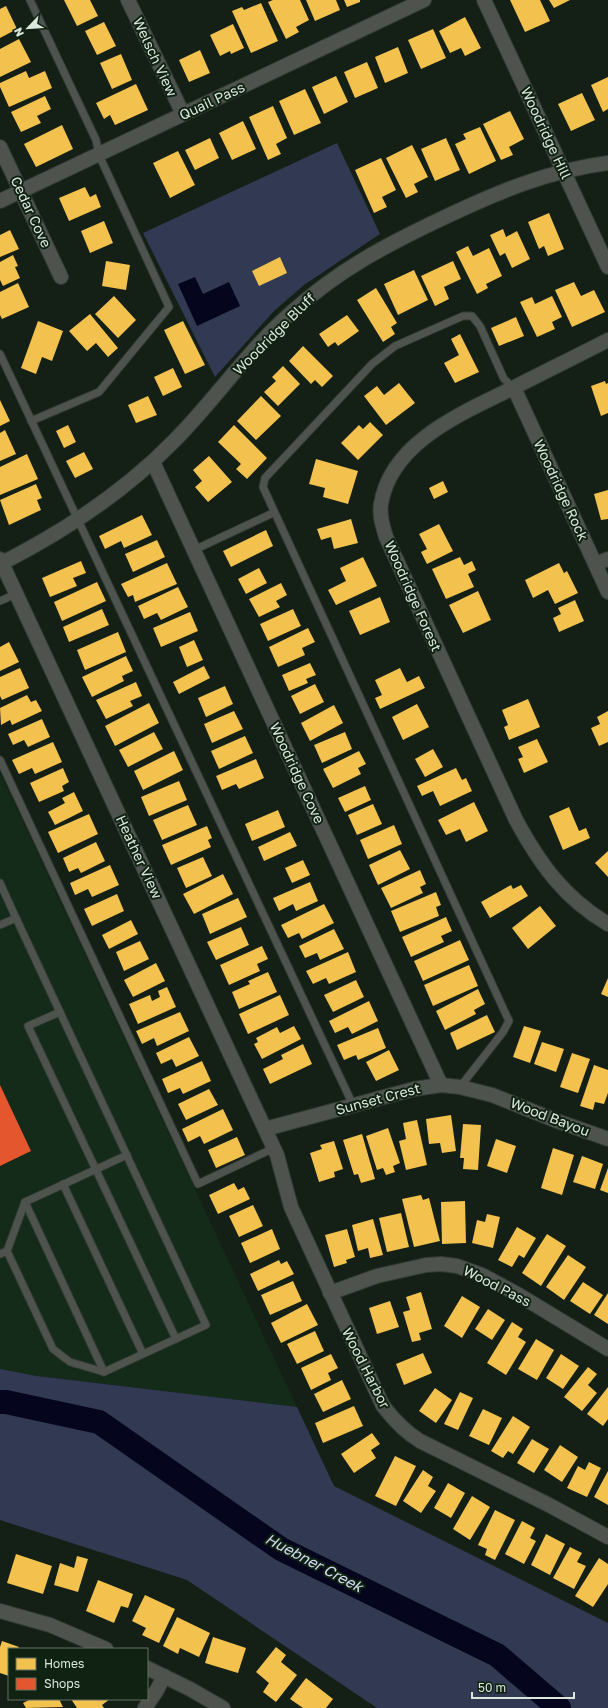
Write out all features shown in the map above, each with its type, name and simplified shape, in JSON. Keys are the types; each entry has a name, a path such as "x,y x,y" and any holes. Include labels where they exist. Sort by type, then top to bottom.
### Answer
{"street":[{"name":"Welsch View","path":"128,0 183,114"},
{"name":"Quail Pass","path":"0,201 424,0"},
{"name":"Woodridge Hill","path":"484,0 608,267"},
{"name":"Cedar Cove","path":"0,147 61,277"},
{"name":"Woodridge Bluff","path":"1,561 35,546 77,520 153,462 175,440 290,313 323,285 359,260 419,229 483,199 536,178 579,167 608,163"},
{"name":"Woodridge Forest","path":"608,340 451,419 417,445 399,462 387,483 381,506 382,523 386,537 516,820 534,854 549,874 581,905 608,924"},
{"name":"Woodridge Rock","path":"514,388 602,561 608,592"},
{"name":"Woodridge Cove","path":"153,462 441,1085"},
{"name":"Heather View","path":"1,561 275,1151"},
{"name":"Sunset Crest","path":"265,1129 414,1089 441,1085 460,1087 492,1095"},
{"name":"Wood Bayou","path":"492,1095 557,1121 608,1139"},
{"name":"Wood Harbor","path":"275,1151 291,1207 383,1406 394,1420 410,1435 608,1537"},
{"name":"Wood Pass","path":"330,1293 377,1276 426,1265 441,1264 457,1266 482,1275 519,1295 608,1349"},
{"path":"0,1611 50,1625 104,1648"},
{"path":"148,1668 223,1708"},
{"path":"145,1708 164,1676"}],"lane":[{"path":"30,0 96,140 99,155 169,307 99,392 31,421"},
{"path":"460,1087 504,1032 509,1021 273,513 263,487 265,478 372,364 395,346 463,316 472,316 480,326 504,379 514,388"},
{"path":"0,354 353,1105"},
{"path":"194,550 273,513"},
{"path":"0,601 16,594"},
{"path":"0,760 198,1184 275,1151"},
{"path":"0,883 16,918 127,1155 206,1325 104,1372 70,1362 53,1349 3,1252 25,1202 127,1155"},
{"path":"0,925 16,918"},
{"path":"60,1012 28,1026 97,1168 176,1339"},
{"path":"64,1184 143,1354"},
{"path":"25,1202 104,1372"}],"shaded area":[{"path":"337,143 380,234 304,285 274,311 215,377 143,233"},
{"path":"195,277 203,294 229,282 240,306 197,326 178,284"},
{"path":"0,773 297,1407 37,1376 0,1369"},
{"path":"0,1369 37,1376 297,1407 334,1486 608,1623 608,1708 377,1708 187,1580 0,1520"}],"building: Homes":[{"path":"64,0 90,0 98,16 77,26"},
{"path":"273,0 300,0 309,20 296,27 299,32 286,39 268,2"},
{"path":"306,0 336,0 340,10 315,21"},
{"path":"344,0 360,0 360,2 347,7"},
{"path":"510,0 540,0 550,21 525,32"},
{"path":"549,0 570,0 554,8"},
{"path":"261,3 278,41 251,53 232,11 242,7 244,10"},
{"path":"6,6 17,29 0,38 0,9"},
{"path":"465,17 481,48 465,56 461,48 450,53 439,31"},
{"path":"104,22 116,46 97,55 85,31"},
{"path":"233,24 244,48 231,54 230,51 220,56 210,35"},
{"path":"433,29 446,58 421,69 408,40"},
{"path":"19,39 31,62 0,77 0,49"},
{"path":"398,47 408,73 385,83 375,57"},
{"path":"200,50 210,73 189,82 179,60"},
{"path":"121,54 132,80 112,89 100,63"},
{"path":"367,62 378,88 355,98 344,72"},
{"path":"26,71 29,78 45,71 52,88 9,107 0,87 0,83"},
{"path":"336,76 348,102 324,114 312,87"},
{"path":"608,77 608,109 603,112 591,85"},
{"path":"136,84 148,110 115,125 110,115 104,119 96,103"},
{"path":"305,89 321,123 294,135 279,101"},
{"path":"582,93 595,120 571,131 558,104"},
{"path":"45,96 51,109 37,116 41,123 21,132 11,112"},
{"path":"273,106 287,138 276,144 281,154 268,160 249,117"},
{"path":"510,111 524,139 509,147 513,155 501,160 483,124"},
{"path":"243,121 256,149 232,160 219,133"},
{"path":"62,125 73,149 36,167 24,144"},
{"path":"480,127 496,161 469,174 455,144 466,139 463,134"},
{"path":"210,138 219,158 195,170 185,150"},
{"path":"446,138 460,170 435,181 421,149"},
{"path":"412,145 428,177 414,184 418,192 406,198 386,158"},
{"path":"178,151 195,185 170,198 153,163"},
{"path":"381,158 396,190 382,197 387,207 374,213 355,170"},
{"path":"85,187 90,197 96,194 101,207 69,221 59,198"},
{"path":"549,213 564,249 548,256 544,246 539,249 528,222"},
{"path":"104,221 113,243 90,253 81,231"},
{"path":"503,229 506,237 517,231 530,259 512,268 505,253 500,256 490,235"},
{"path":"10,230 19,249 0,257 0,235"},
{"path":"468,246 473,256 489,248 502,276 486,284 488,288 477,294 456,252"},
{"path":"13,255 18,266 15,267 20,278 3,286 0,280 0,262"},
{"path":"280,257 287,273 259,286 252,271"},
{"path":"106,261 130,265 126,290 102,286"},
{"path":"453,261 461,279 444,287 449,299 435,306 421,276"},
{"path":"414,270 428,300 398,315 384,284"},
{"path":"574,282 581,296 594,290 605,312 572,327 555,290"},
{"path":"18,283 29,307 2,319 0,315 0,292"},
{"path":"376,288 397,323 391,327 395,334 383,342 357,300"},
{"path":"114,296 136,320 118,338 95,314"},
{"path":"552,296 562,317 552,322 555,329 537,337 520,302 532,297 535,304"},
{"path":"90,314 118,348 108,357 96,343 87,351 69,331"},
{"path":"347,315 359,331 338,346 335,342 328,347 319,334"},
{"path":"516,317 524,336 499,346 491,328"},
{"path":"38,321 63,331 52,361 42,357 36,374 21,368"},
{"path":"183,321 205,365 185,374 164,330"},
{"path":"460,334 479,372 455,383 444,363 459,355 451,339"},
{"path":"303,346 333,376 322,387 315,380 311,384 289,361"},
{"path":"283,366 300,384 278,406 264,392 276,381 272,377"},
{"path":"173,368 182,387 163,396 154,377"},
{"path":"605,381 606,384 608,383 608,413 601,416 591,386"},
{"path":"399,383 415,403 386,425 364,396 377,386 384,395"},
{"path":"148,396 157,415 136,423 128,405"},
{"path":"261,396 281,416 256,440 237,421"},
{"path":"0,400 10,421 0,426"},
{"path":"370,422 383,435 358,460 341,443 359,425 363,429"},
{"path":"68,425 76,442 64,448 56,431"},
{"path":"234,425 267,458 247,479 236,469 241,464 218,442"},
{"path":"5,430 16,454 0,461 0,433"},
{"path":"84,452 93,469 75,478 66,461"},
{"path":"27,454 38,479 0,495 0,467"},
{"path":"209,456 232,482 208,502 195,487 202,481 193,470"},
{"path":"316,459 358,471 348,504 323,497 325,488 309,484"},
{"path":"443,481 448,492 434,499 429,488"},
{"path":"36,484 42,498 37,500 41,510 9,525 0,500"},
{"path":"608,490 608,519 601,520 594,494"},
{"path":"142,515 152,535 124,548 121,541 105,549 99,536"},
{"path":"351,519 358,543 334,549 331,537 321,540 317,529"},
{"path":"439,524 453,551 427,564 421,552 427,549 419,534"},
{"path":"266,530 273,546 231,567 223,551"},
{"path":"157,540 165,557 133,572 125,554"},
{"path":"363,557 377,586 336,605 328,590 346,581 340,568"},
{"path":"460,557 464,565 472,561 476,570 468,574 474,587 446,599 432,569"},
{"path":"81,561 86,573 73,578 77,586 50,597 42,578"},
{"path":"167,563 177,584 135,602 133,595 128,597 121,584"},
{"path":"559,563 564,573 567,571 578,593 555,604 548,590 533,598 525,580"},
{"path":"259,568 267,583 246,594 238,579"},
{"path":"97,582 106,601 62,621 54,602"},
{"path":"281,583 287,595 276,601 280,607 259,617 249,599"},
{"path":"178,587 188,607 161,620 157,613 144,619 138,606"},
{"path":"478,591 491,620 463,633 449,605"},
{"path":"380,597 390,622 360,635 349,611"},
{"path":"575,600 584,621 559,632 553,618 561,614 558,608"},
{"path":"102,609 109,625 69,642 63,627"},
{"path":"293,609 301,626 268,641 260,624"},
{"path":"190,612 198,631 161,647 153,628"},
{"path":"308,628 315,642 302,648 305,655 278,667 269,647"},
{"path":"118,632 126,652 85,670 77,650"},
{"path":"194,640 203,660 187,667 179,647"},
{"path":"9,642 19,662 0,671 0,647"},
{"path":"126,656 133,671 122,676 124,681 92,697 82,677"},
{"path":"310,663 316,675 306,679 308,683 289,691 282,675"},
{"path":"204,666 210,678 179,694 173,682"},
{"path":"20,668 29,688 2,700 0,696 0,677"},
{"path":"400,668 407,682 419,676 425,688 380,709 375,698 382,695 375,680"},
{"path":"136,682 142,696 130,701 133,706 106,719 96,700"},
{"path":"315,684 324,702 300,714 291,696"},
{"path":"225,686 233,704 206,717 198,698"},
{"path":"27,695 31,702 36,700 42,711 12,725 10,720 1,725 0,708"},
{"path":"528,699 540,727 509,740 504,727 508,725 502,710"},
{"path":"149,703 159,723 115,746 105,726"},
{"path":"417,704 429,727 403,740 392,717"},
{"path":"334,705 343,723 310,741 301,723"},
{"path":"234,711 243,729 212,743 204,724"},
{"path":"608,711 608,742 599,746 591,728 600,724 597,717"},
{"path":"42,719 50,737 28,747 24,740 13,745 8,734"},
{"path":"154,732 163,749 128,767 119,750"},
{"path":"345,732 352,749 322,763 314,745"},
{"path":"245,736 253,753 219,769 211,751"},
{"path":"537,739 548,762 524,773 518,759 523,757 518,747"},
{"path":"53,742 62,762 35,774 32,768 19,774 12,760"},
{"path":"433,749 443,767 425,777 415,759"},
{"path":"174,751 183,770 143,790 134,771"},
{"path":"359,751 366,764 358,768 361,774 333,788 323,769"},
{"path":"256,759 264,778 239,789 236,784 222,790 216,776"},
{"path":"63,768 69,782 62,786 64,791 39,802 30,783"},
{"path":"456,768 462,780 466,778 472,791 440,806 433,791 422,796 417,786"},
{"path":"179,781 187,800 149,816 141,797"},
{"path":"365,786 371,800 345,812 338,798"},
{"path":"74,792 83,811 55,825 48,812 65,803 62,798"},
{"path":"474,802 488,831 466,842 460,829 446,835 438,820"},
{"path":"373,804 382,824 357,835 348,815"},
{"path":"188,805 197,825 162,840 153,820"},
{"path":"569,807 579,831 586,828 590,838 563,850 549,816"},
{"path":"278,810 285,827 252,841 245,824"},
{"path":"89,814 98,834 58,853 48,832"},
{"path":"394,825 402,844 368,859 360,840"},
{"path":"207,826 212,838 208,840 211,847 171,865 162,845"},
{"path":"290,832 297,846 264,861 258,847"},
{"path":"96,842 105,861 81,873 78,868 69,872 63,858"},
{"path":"400,850 410,869 378,885 369,865"},
{"path":"608,851 608,877 595,863"},
{"path":"203,857 212,876 186,888 177,868"},
{"path":"303,860 310,875 292,883 285,868"},
{"path":"110,865 119,885 92,897 88,889 75,895 70,883"},
{"path":"420,870 426,884 420,887 423,893 391,908 381,888"},
{"path":"223,874 233,894 194,914 183,894"},
{"path":"310,882 318,901 296,911 293,904 279,911 273,898"},
{"path":"511,885 513,889 521,885 528,896 490,918 481,902"},
{"path":"436,892 441,905 436,907 439,916 400,932 391,911"},
{"path":"117,894 124,911 92,926 84,909"},
{"path":"238,898 247,917 210,934 202,914"},
{"path":"324,904 334,923 302,939 299,933 288,938 281,925"},
{"path":"540,906 556,926 528,949 512,928"},
{"path":"446,917 452,931 441,936 444,942 411,957 402,937"},
{"path":"131,920 138,934 109,949 102,935"},
{"path":"241,927 249,945 216,960 207,942"},
{"path":"334,929 344,949 320,960 317,953 305,958 299,946"},
{"path":"460,940 469,960 423,981 414,961"},
{"path":"140,941 149,959 124,971 116,952"},
{"path":"262,946 268,959 257,964 260,971 229,985 220,965"},
{"path":"348,952 356,972 329,984 326,978 313,984 306,971"},
{"path":"156,963 165,981 133,997 124,980"},
{"path":"469,965 478,986 433,1006 424,985"},
{"path":"268,972 277,992 239,1009 232,992 250,984 248,981"},
{"path":"608,978 608,997 601,994"},
{"path":"356,980 364,997 333,1012 324,995"},
{"path":"167,987 176,1007 138,1024 129,1004 150,995 152,1001 160,997 158,991"},
{"path":"478,989 485,1004 474,1010 476,1014 445,1030 436,1011"},
{"path":"280,995 289,1015 248,1034 239,1014"},
{"path":"369,1001 378,1021 352,1034 348,1027 335,1033 329,1021"},
{"path":"180,1012 189,1031 157,1046 154,1038 142,1044 136,1031"},
{"path":"487,1015 495,1032 457,1050 450,1033"},
{"path":"294,1026 301,1039 262,1059 254,1044 258,1042 256,1038 277,1027 280,1033"},
{"path":"524,1026 541,1031 530,1063 513,1057"},
{"path":"378,1028 386,1048 358,1060 356,1055 344,1060 337,1045"},
{"path":"189,1037 199,1056 176,1067 172,1059 161,1064 156,1053"},
{"path":"542,1042 564,1049 556,1072 534,1064"},
{"path":"303,1044 312,1064 270,1084 263,1069 283,1059 281,1055"},
{"path":"389,1050 399,1070 376,1081 366,1062"},
{"path":"572,1053 590,1059 578,1093 560,1087"},
{"path":"202,1061 211,1081 183,1094 180,1088 168,1093 162,1079"},
{"path":"594,1065 608,1070 608,1093 604,1104 595,1102 593,1110 580,1106"},
{"path":"209,1089 218,1105 186,1120 178,1104"},
{"path":"223,1109 233,1130 204,1144 200,1136 188,1142 182,1129"},
{"path":"451,1115 456,1151 442,1153 440,1143 429,1144 426,1119"},
{"path":"417,1120 427,1165 406,1170 399,1141 406,1139 403,1123"},
{"path":"463,1124 481,1125 478,1170 463,1169 464,1158 460,1158"},
{"path":"388,1128 400,1163 393,1166 395,1172 386,1175 383,1168 377,1170 366,1136"},
{"path":"362,1134 375,1179 361,1183 358,1174 354,1175 343,1140"},
{"path":"237,1137 245,1155 216,1168 208,1150"},
{"path":"496,1139 516,1146 507,1173 487,1166"},
{"path":"334,1141 343,1169 334,1172 335,1177 319,1182 310,1153 322,1149 320,1145"},
{"path":"553,1148 574,1155 562,1195 541,1188"},
{"path":"582,1156 603,1164 595,1189 573,1182"},
{"path":"608,1168 608,1193 600,1190"},
{"path":"234,1183 238,1190 244,1187 250,1199 218,1214 209,1195"},
{"path":"421,1195 423,1200 429,1198 440,1241 414,1247 402,1199"},
{"path":"465,1201 466,1243 442,1244 441,1202"},
{"path":"253,1205 263,1226 239,1237 229,1216"},
{"path":"401,1213 409,1247 387,1252 379,1218"},
{"path":"487,1214 500,1217 493,1248 472,1243 477,1220 485,1222"},
{"path":"373,1219 383,1255 370,1258 368,1248 358,1251 352,1225"},
{"path":"517,1227 536,1238 524,1258 519,1255 512,1267 498,1260"},
{"path":"272,1229 280,1249 250,1263 241,1243"},
{"path":"347,1229 355,1257 346,1260 347,1263 334,1267 325,1235"},
{"path":"547,1234 566,1246 541,1286 522,1273"},
{"path":"568,1255 586,1267 564,1300 546,1287"},
{"path":"279,1260 281,1264 287,1261 294,1274 258,1291 250,1274"},
{"path":"293,1281 302,1301 270,1315 261,1295"},
{"path":"583,1282 603,1295 590,1314 570,1301"},
{"path":"421,1292 432,1329 419,1333 421,1340 412,1342 403,1312 410,1310 406,1297"},
{"path":"608,1293 608,1324 594,1315"},
{"path":"462,1296 480,1307 462,1338 444,1326"},
{"path":"390,1301 399,1327 377,1334 369,1308"},
{"path":"307,1304 318,1325 281,1343 271,1323"},
{"path":"488,1309 505,1320 492,1340 475,1329"},
{"path":"512,1322 523,1329 518,1337 526,1342 506,1375 487,1363"},
{"path":"315,1331 324,1351 297,1364 287,1344"},
{"path":"536,1339 554,1350 537,1380 518,1369"},
{"path":"423,1353 432,1373 404,1385 396,1364"},
{"path":"331,1354 338,1368 328,1373 331,1380 311,1390 301,1368"},
{"path":"561,1354 579,1366 563,1389 546,1378"},
{"path":"588,1367 597,1374 588,1385 597,1393 582,1411 564,1397"},
{"path":"342,1380 351,1399 323,1412 314,1394"},
{"path":"608,1387 608,1419 603,1426 587,1414"},
{"path":"435,1388 452,1400 436,1423 419,1411"},
{"path":"460,1392 473,1398 458,1430 444,1424"},
{"path":"354,1406 363,1426 323,1443 315,1423"},
{"path":"483,1409 502,1418 489,1445 469,1436"},
{"path":"513,1416 530,1427 513,1454 508,1451 503,1458 491,1451"},
{"path":"372,1433 380,1444 371,1450 376,1458 354,1473 341,1454"},
{"path":"532,1439 549,1449 534,1473 517,1463"},
{"path":"560,1445 578,1457 562,1482 544,1470"},
{"path":"395,1456 416,1466 396,1506 375,1496"},
{"path":"589,1462 601,1468 587,1497 567,1488 578,1466 585,1470"},
{"path":"423,1470 433,1477 428,1486 436,1491 421,1513 403,1501"},
{"path":"608,1471 608,1505 594,1497"},
{"path":"448,1483 465,1493 451,1518 434,1508"},
{"path":"472,1496 490,1507 470,1540 453,1529"},
{"path":"495,1510 515,1520 495,1560 485,1555 487,1549 478,1545"},
{"path":"522,1521 535,1528 530,1538 536,1541 524,1564 505,1554"},
{"path":"546,1534 565,1544 550,1575 531,1565"},
{"path":"570,1547 582,1553 577,1562 586,1566 574,1589 553,1578"},
{"path":"16,1554 52,1566 43,1594 7,1583"},
{"path":"77,1556 88,1559 78,1592 54,1585 60,1563 74,1568"},
{"path":"599,1558 608,1564 608,1584 593,1607 575,1596"},
{"path":"98,1580 133,1594 128,1608 121,1606 114,1623 86,1611"},
{"path":"145,1595 175,1609 159,1643 142,1635 146,1628 132,1621"},
{"path":"177,1617 210,1633 199,1657 180,1648 178,1654 163,1646"},
{"path":"213,1637 246,1648 238,1673 205,1663"},
{"path":"2,1641 19,1647 8,1648 8,1676 0,1673 0,1647"},
{"path":"276,1647 286,1655 281,1662 297,1675 276,1702 263,1692 269,1683 256,1672"},
{"path":"306,1678 333,1699 326,1708 303,1708 290,1699"},
{"path":"29,1700 60,1700 63,1707 26,1708 23,1703"},
{"path":"72,1700 109,1700 102,1705 104,1708 77,1708"}],"building: Shops":[{"path":"0,1085 31,1151 0,1166"}],"waterway":[{"name":"Huebner Creek","path":"0,1402 99,1422 281,1549 497,1655 559,1708"}]}
